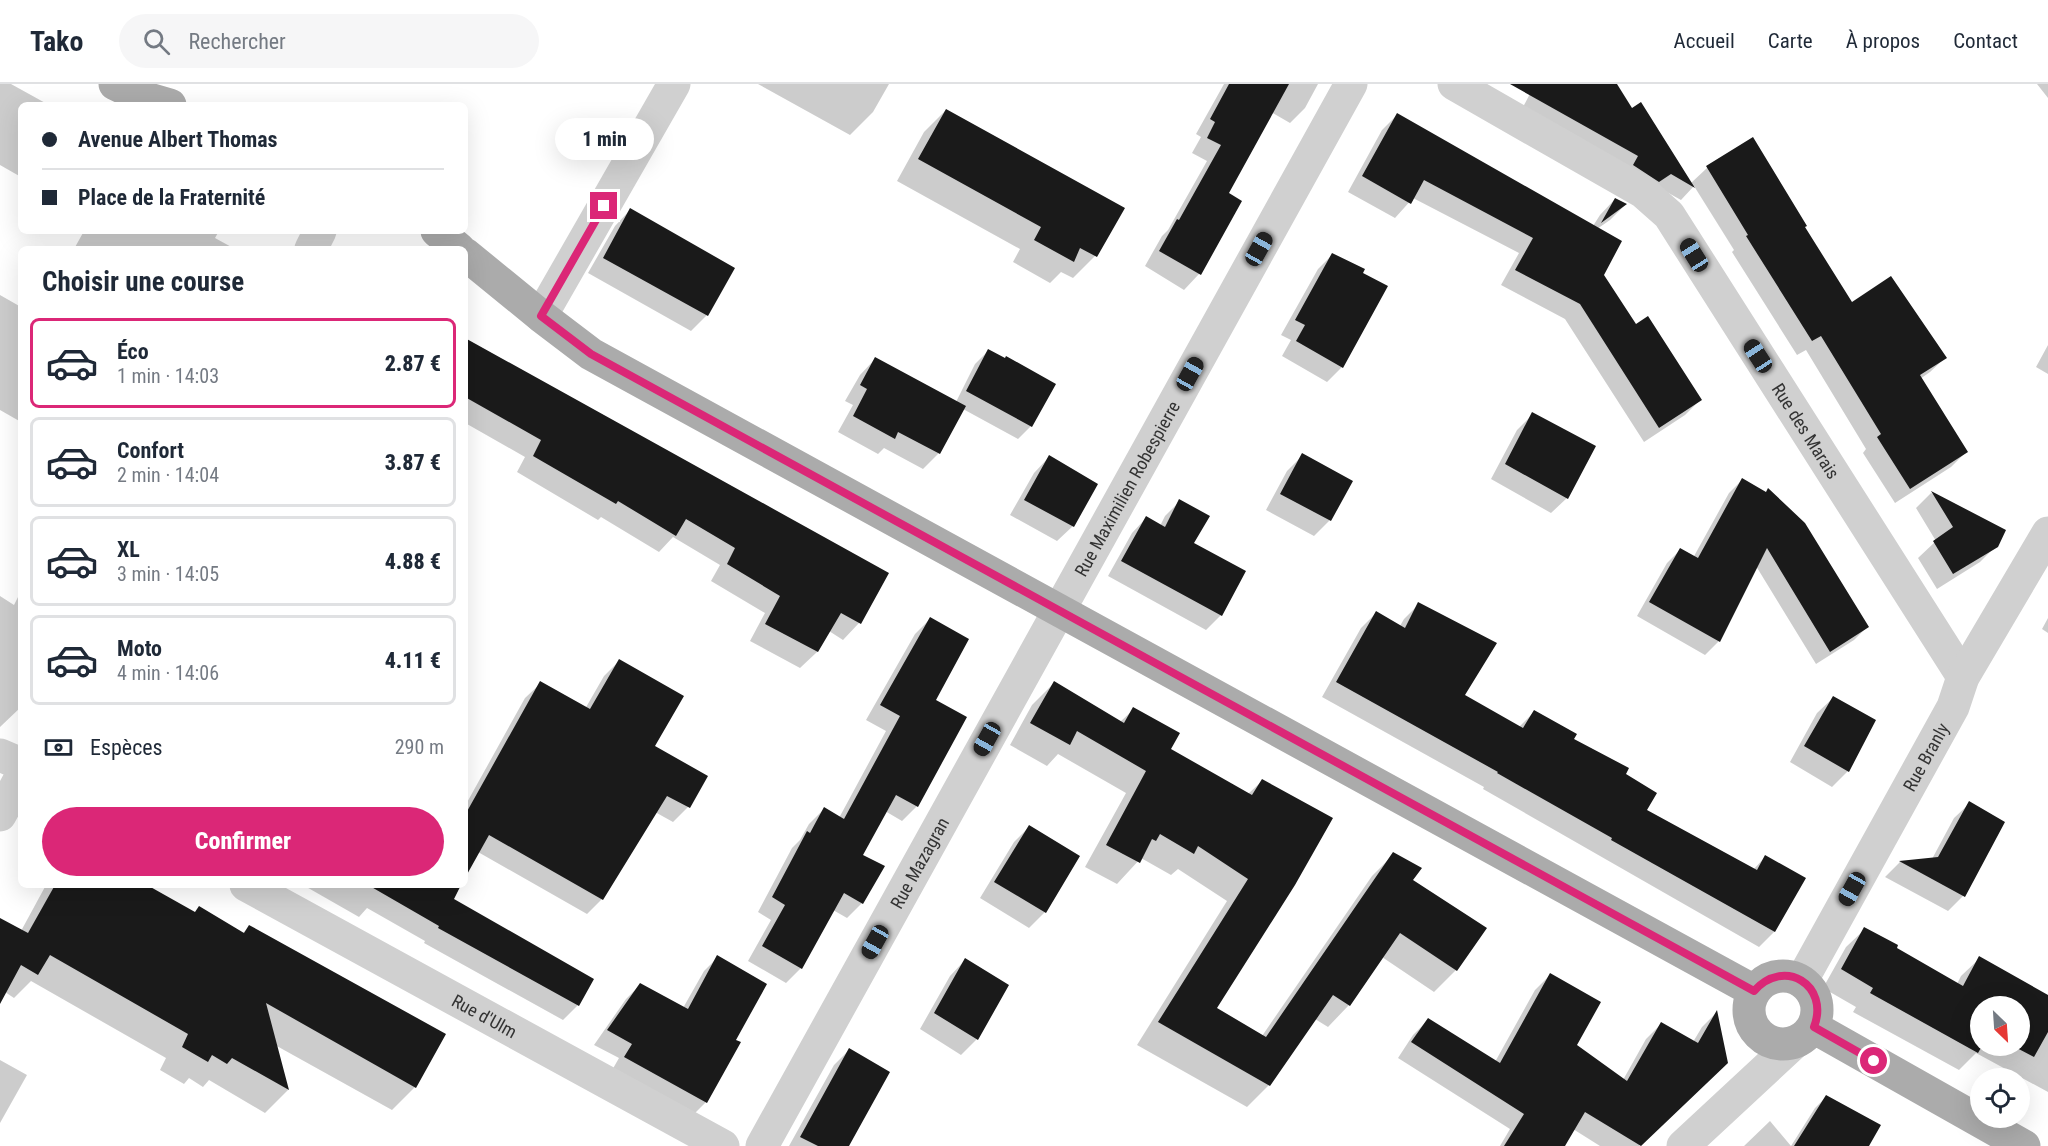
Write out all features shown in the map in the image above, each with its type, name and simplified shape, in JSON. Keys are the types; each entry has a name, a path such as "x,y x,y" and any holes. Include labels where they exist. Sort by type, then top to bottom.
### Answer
{"main road":[{"path":"441,234 455,246"},
{"path":"468,256 591,354 1754,991"},
{"path":"1781,975 1802,980 1815,996 1817,1017 1804,1035 1784,1045 1763,1039 1751,1022 1749,1000 1754,991 1762,983 1781,975"},
{"path":"1804,1035 2024,1146"}],"street":[{"path":"541,316 674,84"},
{"name":"Rue Maximilien Robespierre","path":"1058,610 1351,84"},
{"name":"Rue des Marais","path":"1454,84 1643,192 1669,215 1963,677"},
{"name":"Rue Branly","path":"1802,980 1953,707 1963,677 2048,533"},
{"name":"Rue Mazagran","path":"762,1146 1058,610"},
{"path":"0,755 18,763"},
{"path":"0,815 18,782"},
{"name":"Rue d'Ulm","path":"251,888 723,1146"},
{"path":"1683,1146 1804,1035"}],"building":[{"path":"1229,84 1289,84 1229,193 1242,201 1201,275 1159,251 1221,145 1207,138 1215,122 1210,119"},
{"path":"1510,84 1617,84 1632,108 1641,102 1695,188 1671,174 1659,182 1633,165 1638,156"},
{"path":"946,109 1125,208 1097,257 1080,248 1074,262 1034,240 1041,227 918,159"},
{"path":"1397,113 1622,241 1604,275 1636,324 1648,316 1702,400 1659,428 1580,304 1515,270 1533,238 1424,180 1411,204 1362,176"},
{"path":"1753,137 1852,302 1891,276 1947,358 1920,375 1968,452 1910,489 1877,437 1881,434 1821,336 1812,341 1746,236 1748,235 1706,166"},
{"path":"1615,198 1627,204 1601,223"},
{"path":"630,208 735,268 708,316 603,258"},
{"path":"1332,253 1365,269 1363,273 1388,286 1343,368 1296,341 1305,325 1295,320"},
{"path":"468,340 889,573 861,624 841,613 818,652 765,624 780,596 727,564 735,548 686,519 676,536 618,501 616,504 533,456 541,440 468,399"},
{"path":"988,349 1005,358 1006,356 1056,384 1032,427 966,391"},
{"path":"875,357 966,406 940,454 898,432 895,439 853,416 867,389 860,385"},
{"path":"1532,412 1596,446 1568,499 1505,464"},
{"path":"1302,453 1353,481 1331,521 1280,494"},
{"path":"1049,455 1098,484 1074,527 1024,500"},
{"path":"1742,478 1766,492 1768,488 1805,523 1869,627 1830,652 1767,548 1720,642 1649,602 1680,548 1698,558"},
{"path":"1931,491 2006,530 1998,547 1953,574 1933,541 1953,527"},
{"path":"1179,499 1210,516 1194,543 1246,571 1222,616 1121,561 1146,516 1165,527"},
{"path":"1418,602 1497,643 1465,695 1523,728 1534,710 1577,734 1574,739 1629,768 1626,774 1657,793 1647,810 1757,870 1765,855 1806,878 1775,932 1611,840 1612,838 1498,772 1336,682 1376,611 1405,628"},
{"path":"930,617 969,639 936,700 967,717 918,807 896,795 863,855 885,866 863,904 844,893 802,969 762,946 785,905 772,897 807,831 810,833 824,807 844,819 900,716 880,705"},
{"path":"619,659 684,696 655,746 708,776 690,808 667,796 603,900 489,835 468,873 468,810 540,681 590,709"},
{"path":"1054,681 1124,723 1133,707 1180,733 1171,749 1252,795 1262,779 1333,818 1295,885 1217,1008 1266,1037 1393,852 1422,868 1413,880 1487,928 1457,971 1400,933 1350,1006 1333,995 1270,1086 1158,1022 1248,879 1198,846 1194,854 1160,834 1156,841 1152,839 1140,863 1106,845 1146,771 1077,731 1070,745 1030,723"},
{"path":"1833,696 1876,720 1849,772 1804,746"},
{"path":"1969,801 2005,822 1965,897 1899,861 1938,857"},
{"path":"1029,825 1080,856 1046,913 994,882"},
{"path":"53,888 152,888 195,912 199,906 244,933 249,925 446,1034 416,1088 266,1003 289,1090 232,1058 227,1064 212,1055 208,1062 182,1047 188,1034 50,955 38,975 21,965 0,1004 0,918 28,933"},
{"path":"373,888 460,888 454,899 594,979 579,1006 438,928 439,926"},
{"path":"1864,927 1898,945 1897,948 1963,986 1979,956 2048,995 2048,1032 2034,1057 2030,1055 2030,996 1970,996 1970,1049 1870,993 1873,988 1841,969"},
{"path":"717,955 767,984 736,1040 741,1042 707,1103 624,1057 632,1044 607,1030 640,983 688,1009"},
{"path":"965,958 1009,985 978,1040 934,1013"},
{"path":"1550,973 1601,1002 1577,1045 1627,1081 1661,1022 1698,1043 1717,1010 1728,1063 1641,1146 1585,1112 1565,1146 1504,1146 1524,1114 1411,1042 1428,1018 1500,1063"},
{"path":"849,1048 890,1072 849,1146 818,1146 800,1137"},
{"path":"1826,1095 1881,1125 1869,1146 1794,1146"}],"route":[{"path":"604,206 541,316 591,354 1754,991 1762,983 1781,975 1802,980 1815,996 1818,1006 1814,1027 1874,1061"}]}
